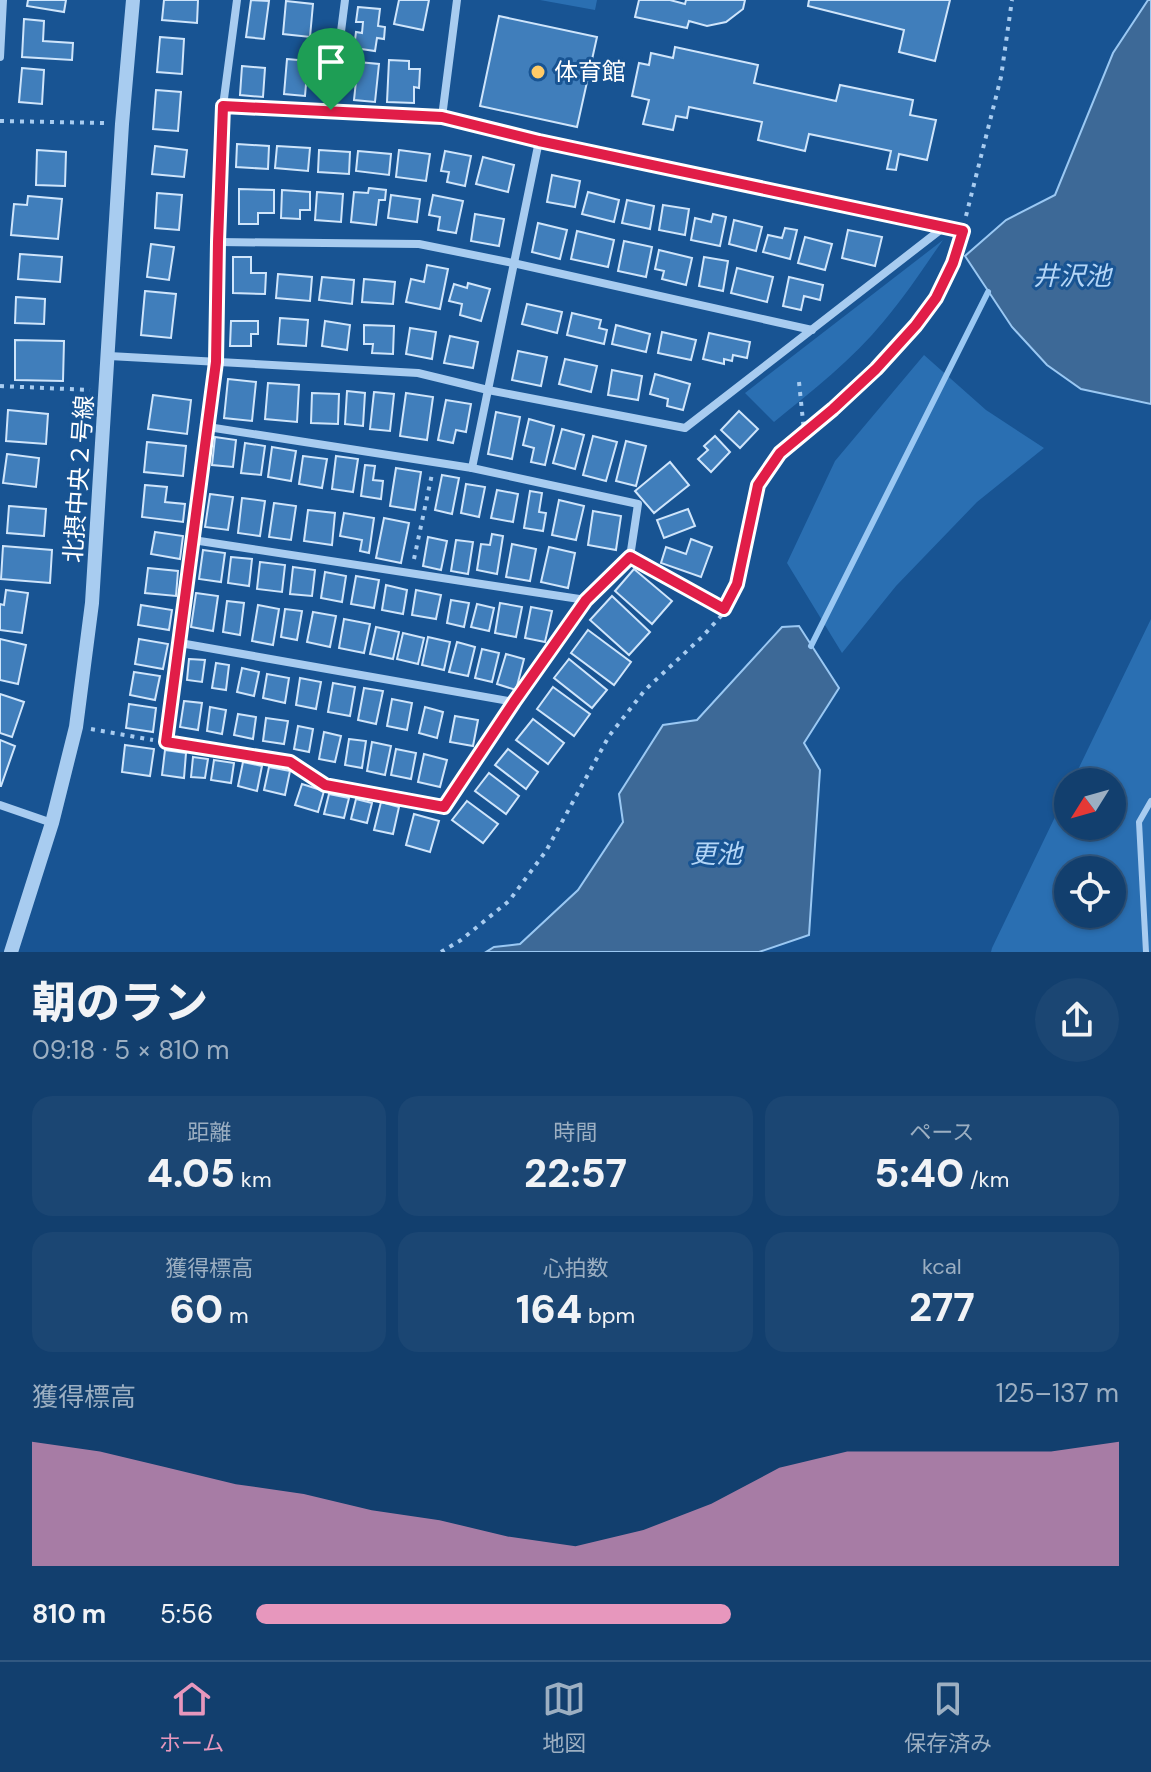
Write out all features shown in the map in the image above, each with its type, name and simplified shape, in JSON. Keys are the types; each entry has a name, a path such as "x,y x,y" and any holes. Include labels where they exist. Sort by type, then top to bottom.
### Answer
{"street":[{"path":"0,57 3,0"},
{"name":"北摂中央２号線","path":"11,952 52,823 76,727 92,603 122,124 133,0"},
{"path":"208,427 472,468 638,504 630,557 586,600 444,807 325,785 290,762 166,742 216,362 223,106 237,0"},
{"path":"331,110 345,0"},
{"path":"442,117 457,0"},
{"path":"223,106 442,117 539,141 963,231"},
{"path":"472,468 539,141"},
{"path":"109,356 418,373 488,390 685,428 944,227"},
{"path":"218,242 419,244 812,330"},
{"path":"193,540 586,600"},
{"path":"180,643 514,702"},
{"path":"0,805 52,823"}],"lane":[{"path":"1146,952 1139,822 1151,801"}],"path":[{"path":"441,952 509,901 546,851 609,736 645,690 721,616 737,584 758,485 780,453 876,369 936,298 953,263 963,231 1001,77 1012,0"},
{"path":"0,121 122,124"},
{"path":"799,382 804,433"},
{"path":"0,386 107,391"},
{"path":"411,573 434,463"},
{"path":"630,557 724,609"},
{"path":"76,727 166,742"}],"shaded area":[{"path":"540,0 597,0 595,10"},
{"path":"943,240 872,335 832,374 774,422 745,393"},
{"path":"924,355 986,410 1044,448 977,502 896,586 842,653 787,563 835,461"},
{"path":"1151,619 1151,952 991,952 1054,819 1054,840 1126,840 1126,768 1079,768"}],"water":[{"name":"井沢池","path":"1148,0 1151,0 1151,404 1081,389 1047,365 1012,327 965,256 1006,220 1055,195 1113,53"},
{"name":"更池","path":"799,626 839,688 804,743 820,770 809,935 759,952 486,952 494,947 520,944 578,890 623,822 619,794 663,725 697,720 782,627"}],"building":[{"path":"28,0 66,0 64,12 27,6"},
{"path":"164,0 198,0 197,23 162,20"},
{"path":"251,0 269,1 264,39 246,37"},
{"path":"399,0 429,0 423,30 394,24"},
{"path":"639,0 670,0 685,4 686,0 745,0 743,9 726,22 707,26 689,21 687,28 635,17"},
{"path":"809,0 950,0 935,61 899,52 904,30 808,6"},
{"path":"286,1 313,4 310,37 283,34"},
{"path":"358,7 380,9 378,26 385,27 384,39 377,38 375,51 354,48 356,32 362,33 363,22 356,22"},
{"name":"体育館","path":"499,16 597,37 577,127 480,106"},
{"path":"24,19 44,21 43,41 73,43 72,60 22,57"},
{"path":"160,37 184,39 182,74 157,72"},
{"path":"675,47 758,65 754,83 836,101 840,85 913,100 910,115 936,120 927,160 899,154 896,170 887,169 891,151 809,134 805,151 758,140 762,122 689,107 687,118 676,116 673,130 643,124 649,100 632,96 639,63 649,65 651,53 673,58"},
{"path":"287,59 308,61 305,96 284,94"},
{"path":"389,60 409,61 409,69 420,69 419,88 414,87 414,103 387,102"},
{"path":"358,62 379,64 375,102 354,100"},
{"path":"242,66 265,68 263,97 240,95"},
{"path":"22,68 44,70 42,104 19,102"},
{"path":"156,90 181,92 178,131 153,129"},
{"path":"237,144 269,146 268,169 236,167"},
{"path":"155,146 187,150 184,177 152,174"},
{"path":"277,146 310,148 308,171 275,168"},
{"path":"37,150 66,152 65,186 36,185"},
{"path":"319,150 350,152 349,174 318,172"},
{"path":"399,150 430,154 426,181 396,177"},
{"path":"358,151 391,154 389,175 356,171"},
{"path":"445,151 471,156 465,186 447,182 449,172 441,171"},
{"path":"483,157 514,165 508,192 476,184"},
{"path":"552,175 580,181 575,207 547,202"},
{"path":"369,188 386,190 385,200 379,200 376,225 351,222 354,192 368,193"},
{"path":"239,189 274,190 274,213 258,213 258,224 239,224"},
{"path":"282,190 310,192 310,210 300,210 300,219 281,218"},
{"path":"317,192 343,194 341,222 315,220"},
{"path":"588,192 619,200 614,222 582,214"},
{"path":"157,193 182,195 179,230 155,228"},
{"path":"391,195 420,199 417,222 388,218"},
{"path":"433,195 463,201 456,233 438,230 440,217 429,215"},
{"path":"28,196 62,199 58,239 11,235 14,204 27,205"},
{"path":"627,200 654,206 650,229 622,223"},
{"path":"663,205 689,209 685,235 659,230"},
{"path":"475,214 504,219 499,246 471,241"},
{"path":"713,214 726,217 720,246 691,240 695,218 711,222"},
{"path":"734,220 762,227 756,251 729,244"},
{"path":"538,223 567,230 560,259 532,252"},
{"path":"785,228 797,230 790,259 763,252 768,235 782,238"},
{"path":"848,230 882,237 875,266 842,258"},
{"path":"577,231 614,240 608,267 571,259"},
{"path":"805,237 832,244 825,270 798,263"},
{"path":"624,241 652,247 646,277 618,271"},
{"path":"151,244 174,247 169,280 147,277"},
{"path":"659,250 692,258 686,285 662,279 664,271 655,269"},
{"path":"20,254 62,257 60,282 18,279"},
{"path":"233,257 251,257 251,273 266,273 265,294 233,293"},
{"path":"704,257 728,261 723,291 699,286"},
{"path":"427,265 448,269 440,309 406,302 411,279 424,282"},
{"path":"737,268 773,277 767,302 731,293"},
{"path":"278,274 312,277 310,301 276,298"},
{"path":"322,277 354,280 352,304 319,300"},
{"path":"789,277 823,285 820,300 804,296 801,310 783,306"},
{"path":"364,279 395,282 393,304 362,302"},
{"path":"468,283 490,289 481,321 460,315 462,304 449,301 454,284 467,288"},
{"path":"145,291 176,294 171,338 141,335"},
{"path":"16,297 45,299 44,324 15,323"},
{"path":"527,304 562,312 557,333 522,324"},
{"path":"572,313 601,320 599,328 607,330 604,344 567,335"},
{"path":"280,318 308,320 306,346 278,344"},
{"path":"231,321 258,321 258,334 251,334 251,346 230,346"},
{"path":"325,321 350,325 347,350 322,346"},
{"path":"364,325 394,326 393,354 372,353 373,344 364,344"},
{"path":"616,325 650,334 646,352 612,344"},
{"path":"410,328 436,332 432,359 406,354"},
{"path":"662,332 696,340 691,360 658,353"},
{"path":"709,333 750,342 747,358 733,355 732,361 724,359 724,364 703,359"},
{"path":"450,336 478,342 473,368 444,363"},
{"path":"15,340 64,341 63,381 15,380"},
{"path":"518,351 547,357 541,386 512,380"},
{"path":"565,359 597,366 591,392 559,384"},
{"path":"612,370 642,376 638,400 608,395"},
{"path":"655,374 690,384 683,410 667,406 668,399 650,394"},
{"path":"228,379 256,382 252,421 224,418"},
{"path":"268,383 299,385 297,422 265,419"},
{"path":"347,391 365,393 363,426 345,424"},
{"path":"374,392 394,394 390,431 370,429"},
{"path":"312,393 339,394 338,424 311,423"},
{"path":"406,393 433,397 427,440 400,436"},
{"path":"153,395 191,400 187,434 148,429"},
{"path":"446,400 471,404 466,432 456,430 453,443 438,440"},
{"path":"8,410 48,414 46,444 6,441"},
{"path":"739,411 758,429 740,448 721,430"},
{"path":"496,412 520,417 512,459 488,454"},
{"path":"529,419 554,426 545,465 531,462 534,448 523,445"},
{"path":"562,429 584,435 575,469 553,463"},
{"path":"593,436 617,442 606,481 583,475"},
{"path":"715,436 730,452 711,472 698,459 708,450 704,446"},
{"path":"215,437 236,440 233,467 212,465"},
{"path":"626,441 646,446 636,486 616,481"},
{"path":"147,442 186,446 183,476 144,472"},
{"path":"245,443 265,446 261,475 241,473"},
{"path":"272,447 296,451 291,481 268,477"},
{"path":"7,454 39,458 36,487 3,483"},
{"path":"303,456 327,459 322,488 299,484"},
{"path":"336,456 358,459 353,492 332,489"},
{"path":"670,462 689,485 654,513 635,491"},
{"path":"365,465 375,466 373,480 383,481 381,499 361,496"},
{"path":"396,468 421,472 415,510 390,506"},
{"path":"442,475 459,478 452,514 435,510"},
{"path":"466,484 485,487 479,517 461,513"},
{"path":"145,485 167,487 165,502 185,504 183,522 142,517"},
{"path":"497,490 518,494 513,522 491,518"},
{"path":"530,491 542,493 539,512 546,513 543,531 524,528"},
{"path":"210,494 233,497 228,530 205,527"},
{"path":"242,498 265,501 260,536 238,533"},
{"path":"559,500 584,506 576,540 552,535"},
{"path":"274,503 296,506 291,540 269,537"},
{"path":"9,506 46,509 44,536 7,533"},
{"path":"688,509 695,526 664,538 657,520"},
{"path":"308,510 335,513 332,545 304,541"},
{"path":"593,511 621,516 616,550 588,545"},
{"path":"344,513 374,518 369,553 360,551 362,540 340,536"},
{"path":"384,518 409,523 401,563 376,558"},
{"path":"155,532 183,536 180,559 151,554"},
{"path":"492,534 503,536 497,574 477,570 481,544 490,545"},
{"path":"428,537 447,541 441,570 423,566"},
{"path":"691,539 712,547 701,577 661,563 666,547 686,554"},
{"path":"456,540 473,542 468,574 451,571"},
{"path":"512,544 536,549 530,581 506,577"},
{"path":"3,546 52,550 50,583 1,579"},
{"path":"549,547 575,553 568,588 541,582"},
{"path":"203,550 225,553 221,582 199,579"},
{"path":"231,557 252,559 249,586 228,583"},
{"path":"260,562 285,565 282,592 257,589"},
{"path":"293,567 315,570 312,596 290,594"},
{"path":"148,568 178,571 176,596 145,593"},
{"path":"634,569 672,601 652,624 615,591"},
{"path":"325,572 346,576 342,602 321,598"},
{"path":"356,576 379,580 374,608 351,604"},
{"path":"386,585 407,590 403,614 382,610"},
{"path":"6,590 28,593 22,633 0,630 0,604 4,605"},
{"path":"416,590 441,595 436,619 412,615"},
{"path":"196,593 218,596 213,631 191,627"},
{"path":"612,596 650,632 629,655 590,620"},
{"path":"451,600 469,603 464,627 447,623"},
{"path":"227,601 244,603 240,635 223,632"},
{"path":"500,603 522,607 516,637 495,633"},
{"path":"477,604 494,608 489,631 471,627"},
{"path":"141,605 172,610 169,630 138,625"},
{"path":"258,605 279,609 273,645 252,641"},
{"path":"531,607 552,611 545,642 525,638"},
{"path":"285,609 302,611 297,640 281,637"},
{"path":"313,612 336,616 330,647 307,642"},
{"path":"344,619 370,624 364,653 339,648"},
{"path":"376,627 399,632 393,659 370,654"},
{"path":"588,630 631,662 614,685 571,653"},
{"path":"403,633 424,638 418,664 397,659"},
{"path":"428,637 450,642 444,670 422,665"},
{"path":"0,639 26,645 18,684 0,680"},
{"path":"139,639 168,644 163,669 135,664"},
{"path":"457,642 475,647 468,676 449,672"},
{"path":"482,649 499,653 492,682 475,678"},
{"path":"506,654 524,659 516,690 497,684"},
{"path":"189,659 205,660 202,682 187,680"},
{"path":"569,659 607,690 592,708 554,678"},
{"path":"216,663 229,665 226,690 212,688"},
{"path":"242,668 259,672 254,696 237,692"},
{"path":"134,672 160,676 155,700 130,695"},
{"path":"267,674 289,678 285,703 263,698"},
{"path":"300,678 321,682 316,709 296,705"},
{"path":"333,683 355,687 350,716 328,712"},
{"path":"553,687 590,714 574,736 537,709"},
{"path":"364,688 383,691 376,724 358,720"},
{"path":"0,694 24,702 12,737 0,733"},
{"path":"392,699 412,703 407,730 387,726"},
{"path":"184,701 202,703 198,730 180,727"},
{"path":"129,704 156,708 153,732 126,728"},
{"path":"210,707 226,710 222,734 207,731"},
{"path":"425,707 443,712 437,738 419,733"},
{"path":"238,714 256,717 253,739 234,735"},
{"path":"455,716 478,720 473,746 450,742"},
{"path":"266,718 288,721 284,744 263,741"},
{"path":"533,719 564,743 548,764 516,740"},
{"path":"298,726 313,729 309,752 294,749"},
{"path":"324,732 341,736 335,762 319,759"},
{"path":"349,739 366,741 362,768 345,765"},
{"path":"0,740 15,746 1,786 0,786"},
{"path":"372,742 391,746 385,775 367,771"},
{"path":"125,745 154,749 150,776 122,772"},
{"path":"396,749 416,753 411,779 391,775"},
{"path":"508,749 538,772 526,789 495,765"},
{"path":"165,750 186,753 184,778 162,775"},
{"path":"424,754 447,760 440,787 418,782"},
{"path":"193,757 208,759 205,778 191,777"},
{"path":"214,760 234,763 231,783 211,780"},
{"path":"243,762 262,766 257,791 238,786"},
{"path":"269,767 290,771 285,795 264,790"},
{"path":"489,773 519,796 506,814 475,791"},
{"path":"302,784 324,791 318,812 295,805"},
{"path":"329,794 349,798 344,818 324,814"},
{"path":"356,799 372,803 367,823 351,819"},
{"path":"467,801 498,824 483,843 452,820"},
{"path":"381,802 399,807 393,834 374,830"},
{"path":"414,814 439,821 430,852 406,845"}],"waterway":[{"path":"811,646 988,292"}],"place":[{"name":"体育館","path":"538,72"}],"route":[{"path":"223,106 331,110 442,117 539,141 963,231 953,263 936,298 916,325 876,369 780,453 758,485 737,584 724,609 630,557 586,600 444,807 325,785 290,762 166,742 216,362 223,106"}]}
